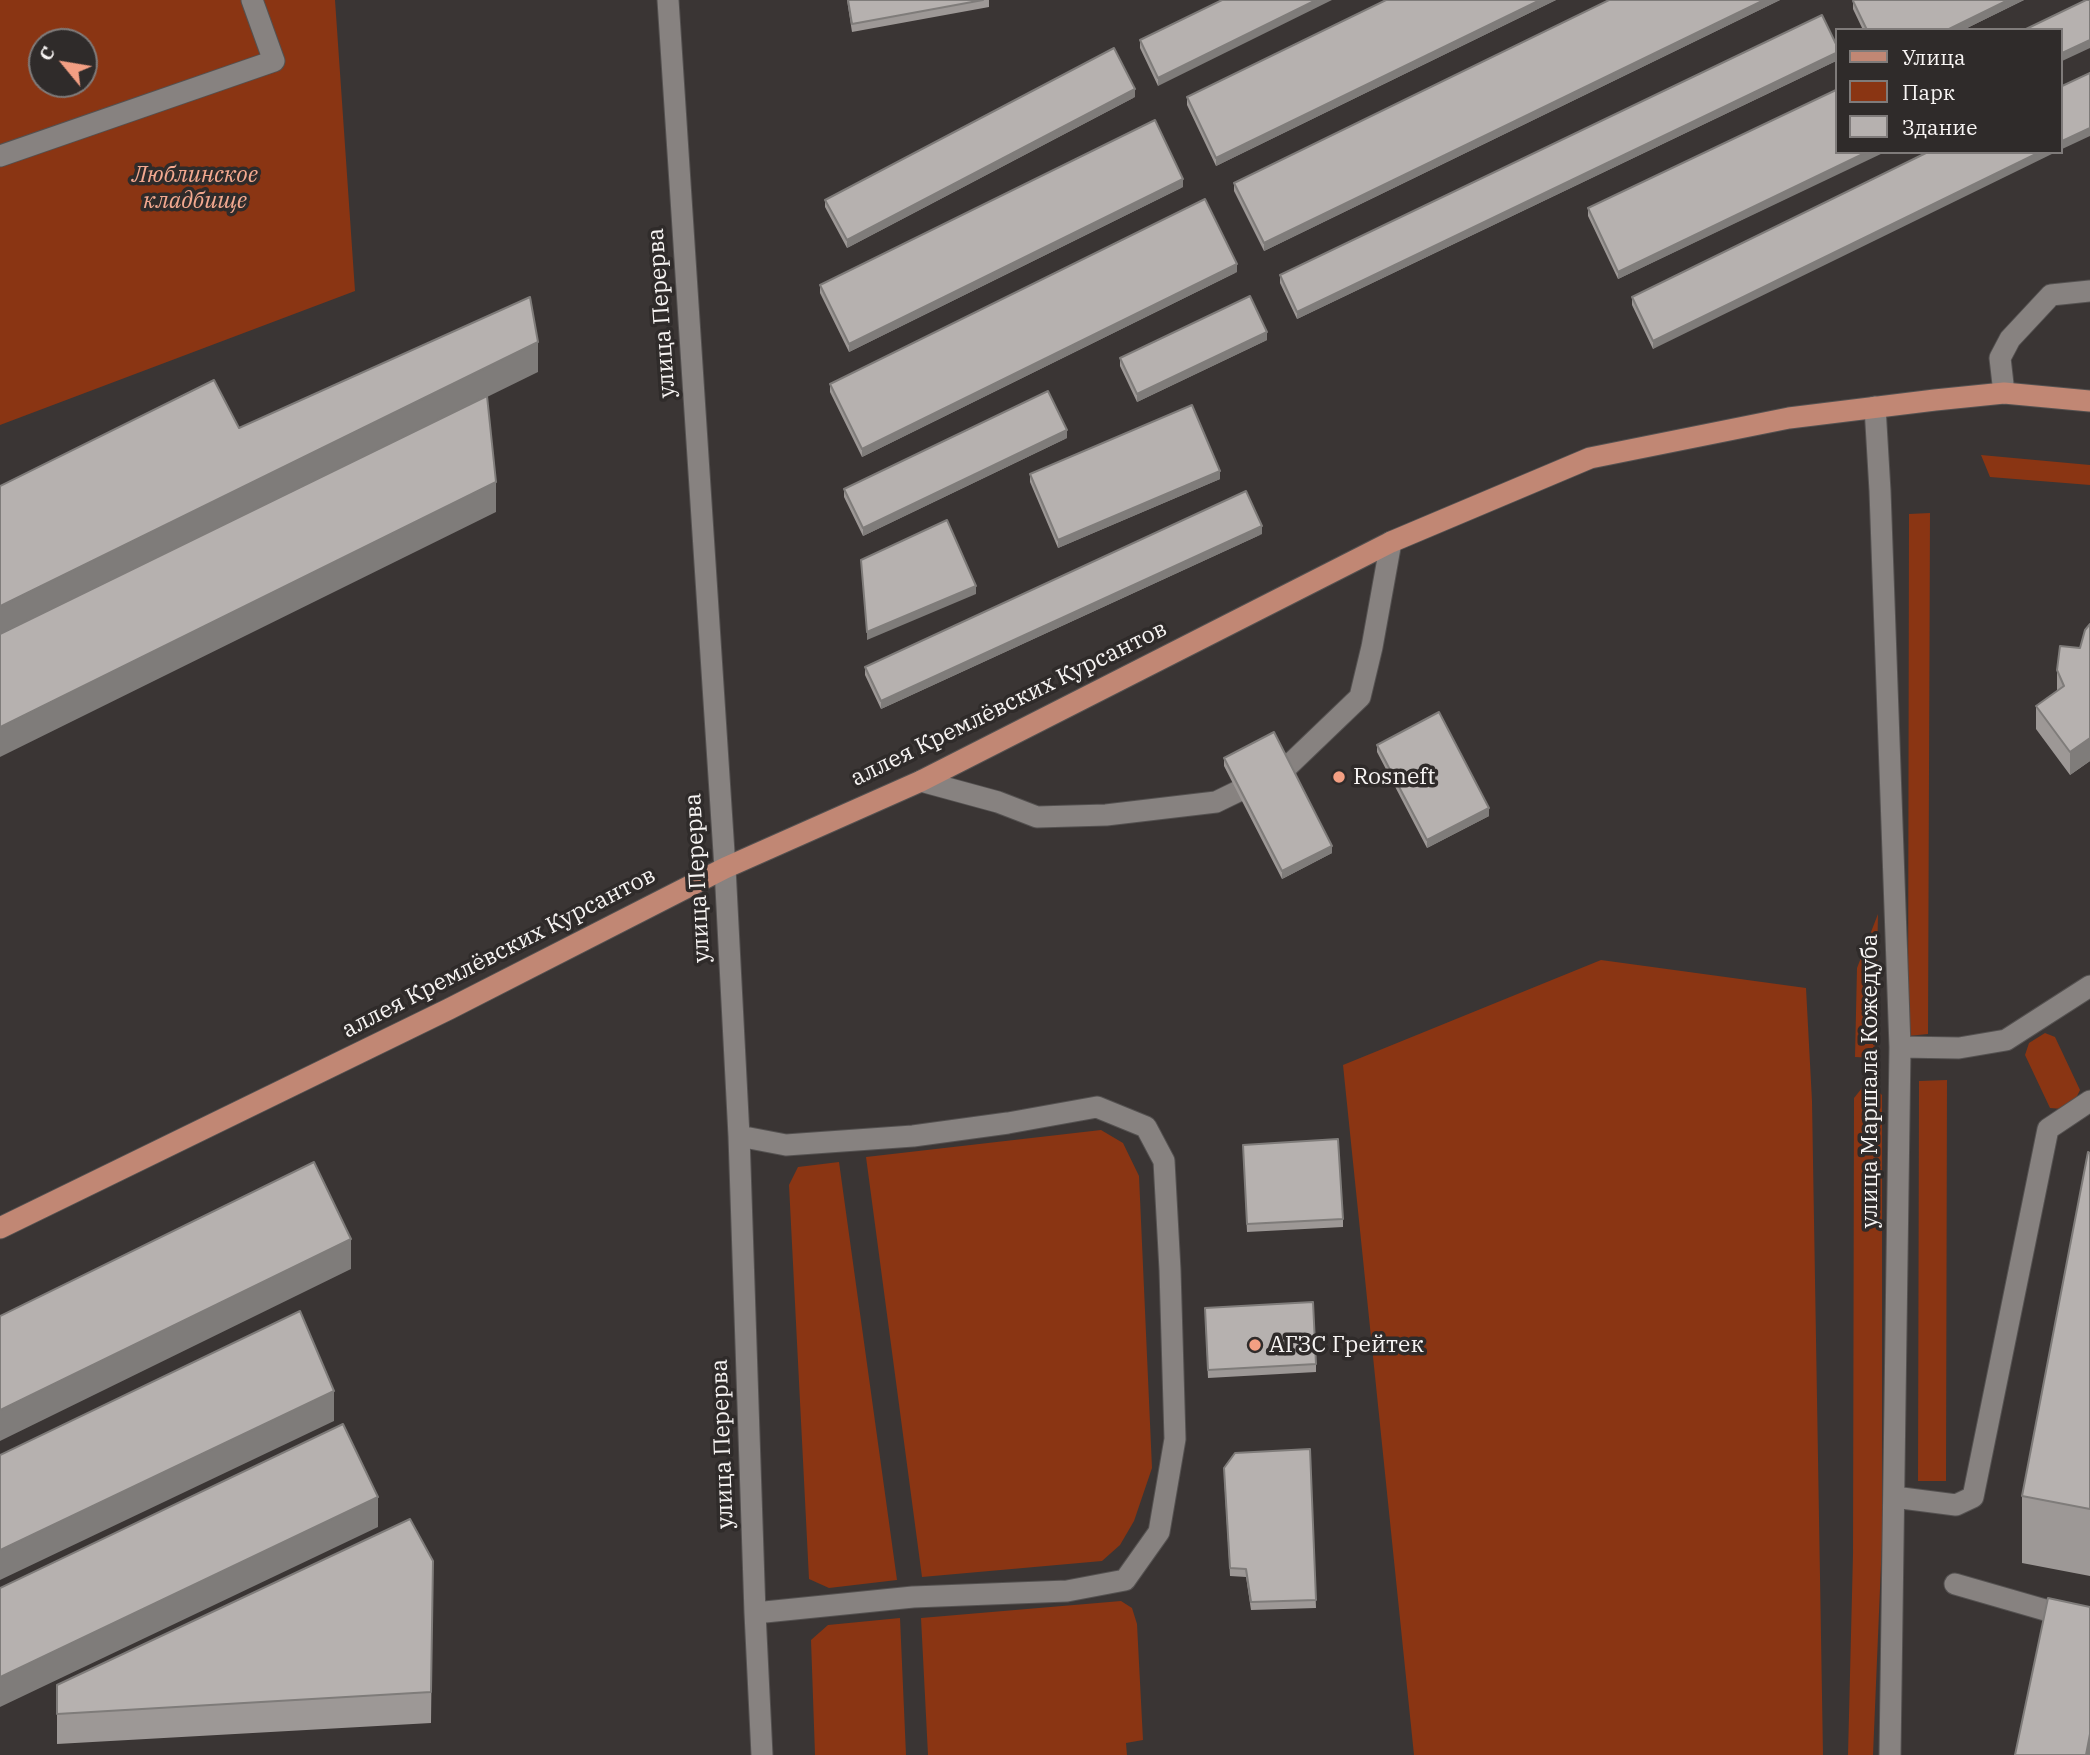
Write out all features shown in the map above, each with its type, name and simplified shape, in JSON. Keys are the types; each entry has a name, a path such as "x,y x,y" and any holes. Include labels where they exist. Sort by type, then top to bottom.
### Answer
{"main road":[{"name":"аллея Кремлёвских Курсантов","path":"0,1228 449,1009 724,868 921,781 1391,542 1590,458 1789,418 1875,407 2004,393 2090,401"}],"street":[{"path":"0,156 274,61 252,0"},
{"name":"улица Перерва","path":"668,0 739,1136 762,1755"},
{"path":"2004,393 2000,358 2010,339 2051,295 2090,291"},
{"name":"улица Маршала Кожедуба","path":"1875,407 1900,1047 1890,1755"},
{"path":"921,781 998,802 1037,817 1106,815 1216,802 1286,768 1360,697 1391,542"},
{"path":"1900,1047 1959,1048 2006,1040 2090,986"},
{"path":"1894,1497 1956,1505 1973,1497 2048,1129 2090,1101"},
{"path":"739,1136 786,1145 913,1136 1097,1107 1146,1127 1164,1161 1170,1270 1175,1439 1159,1532 1125,1580 1067,1591 914,1597 755,1613"},
{"path":"1955,1584 2090,1623"}],"green space":[{"name":"Люблинское кладбище","path":"0,0 335,0 355,291 0,425"},
{"path":"1981,455 2090,465 2090,485 1990,477"},
{"path":"1930,513 1928,1034 1908,1036 1909,514"},
{"path":"1878,914 1875,1058 1855,1057 1857,968"},
{"path":"1601,960 1806,988 1812,1101 1823,1755 1414,1755 1343,1065"},
{"path":"2045,1033 2055,1037 2080,1090 2074,1102 2063,1109 2050,1108 2025,1055 2029,1043"},
{"path":"1947,1080 1946,1481 1918,1481 1919,1081"},
{"path":"1869,1087 1882,1095 1882,1541 1873,1755 1848,1755 1853,1554 1854,1098 1862,1088"},
{"path":"1101,1130 1123,1143 1139,1176 1152,1468 1134,1521 1120,1545 1102,1561 922,1577 866,1157"},
{"path":"839,1162 897,1580 829,1588 809,1579 789,1185 798,1167"},
{"path":"1121,1601 1132,1608 1137,1624 1143,1740 1126,1743 1127,1755 928,1755 921,1618"},
{"path":"900,1618 906,1755 815,1755 811,1640 828,1625"}],"building":[{"path":"848,0 983,0 852,24"},
{"path":"1222,0 1316,0 1158,78 1140,40"},
{"path":"1386,0 1540,0 1216,158 1187,97"},
{"path":"1609,0 1764,0 1264,243 1234,183"},
{"path":"2008,0 1951,28 1866,28 1853,1"},
{"path":"2090,0 2090,40 2062,53 2062,28 2028,28"},
{"path":"1822,15 1834,40 1834,54 1297,312 1280,275"},
{"path":"1114,48 1135,89 847,240 825,200"},
{"path":"2090,73 2090,128 2062,141 2062,86"},
{"path":"1834,91 1834,154 1863,154 1618,272 1588,208"},
{"path":"1155,120 1183,179 849,344 820,285"},
{"path":"1924,154 2036,154 1653,341 1632,297"},
{"path":"1205,199 1237,264 862,449 830,384"},
{"path":"1250,296 1267,332 1137,394 1120,358"},
{"path":"530,297 538,342 0,606 0,486 214,380 239,428"},
{"path":"1048,391 1067,430 863,528 844,489"},
{"path":"487,396 496,482 0,727 0,634"},
{"path":"1192,405 1220,471 1058,540 1030,474"},
{"path":"1246,491 1262,526 881,701 865,667"},
{"path":"947,520 976,586 867,632 861,560"},
{"path":"2090,624 2090,738 2070,752 2036,706 2064,686 2057,670 2060,646 2080,648 2085,630"},
{"path":"1439,712 1489,808 1427,840 1377,745"},
{"path":"1274,732 1332,846 1282,871 1224,758"},
{"path":"1338,1139 1343,1219 1247,1224 1243,1145"},
{"path":"2088,1152 2090,1153 2090,1509 2022,1496"},
{"path":"314,1162 351,1239 0,1410 0,1316"},
{"path":"1313,1302 1316,1364 1208,1370 1205,1308"},
{"path":"300,1311 334,1391 0,1550 0,1455"},
{"path":"343,1424 378,1497 0,1677 0,1588"},
{"path":"1310,1449 1316,1600 1251,1602 1246,1569 1230,1568 1224,1468 1235,1453"},
{"path":"410,1519 433,1561 431,1692 57,1714 57,1685"},
{"path":"2048,1598 2090,1607 2090,1734 2086,1755 2015,1755"}],"place":[{"name":"Rosneft","path":"1339,777"},
{"name":"АГЗС Грейтек","path":"1255,1345"}]}
